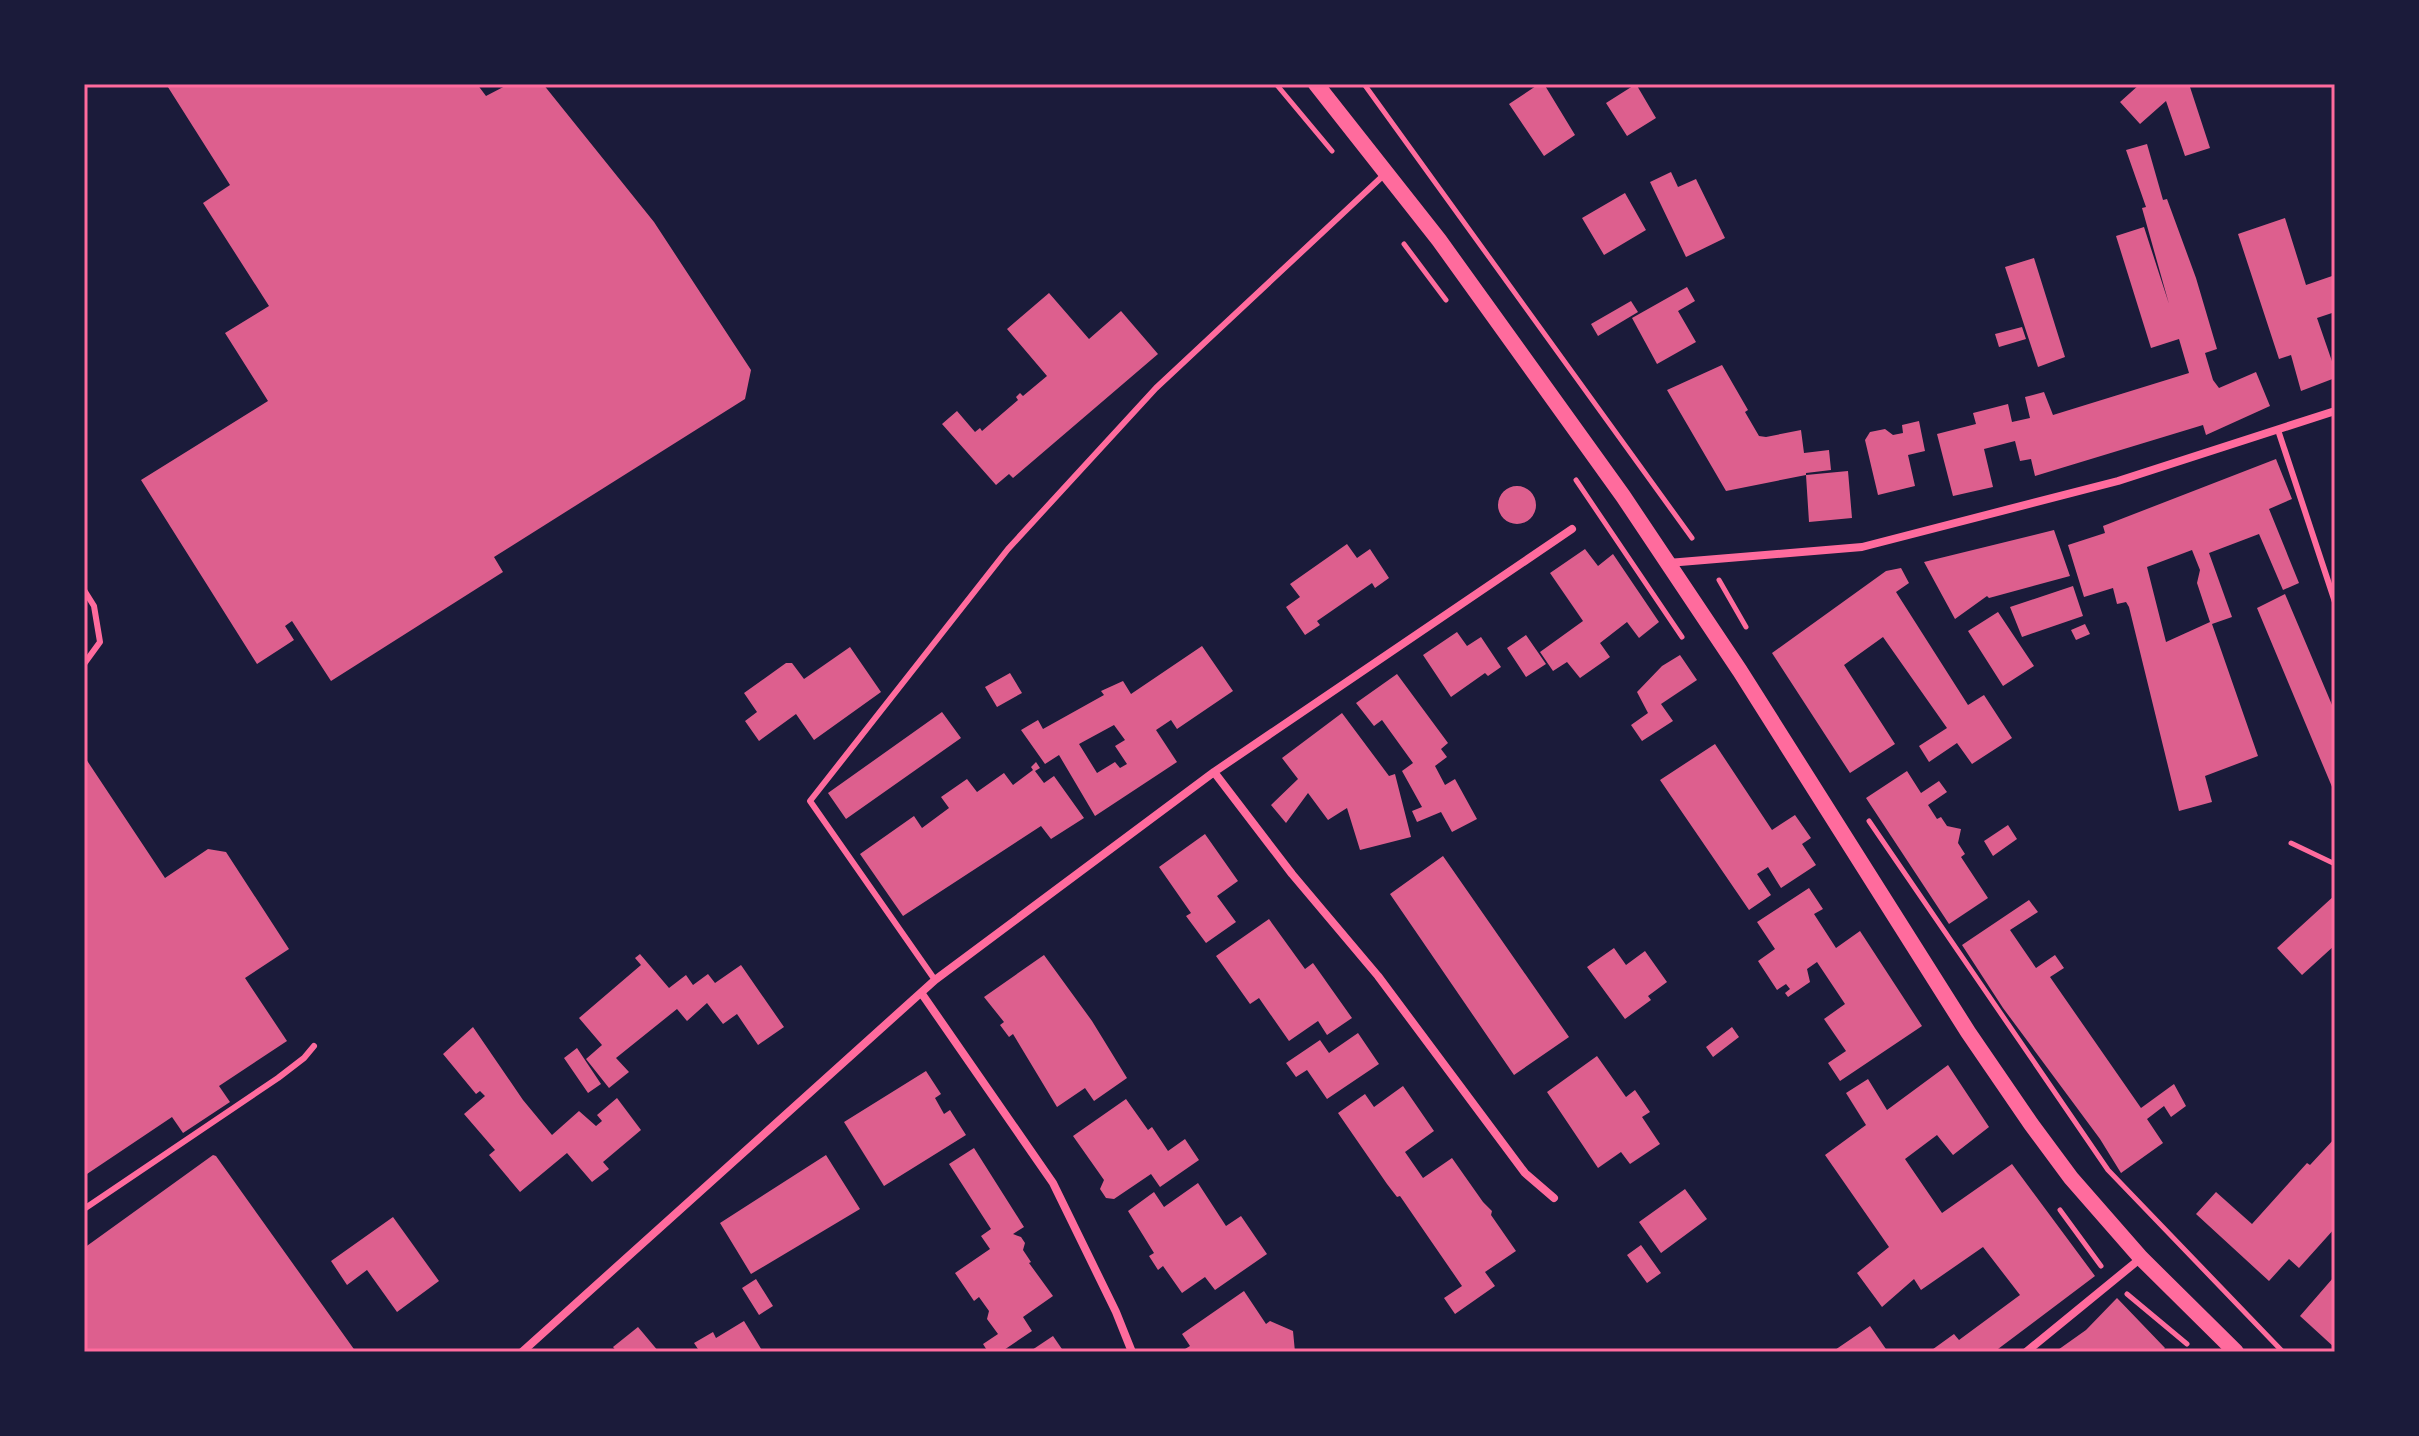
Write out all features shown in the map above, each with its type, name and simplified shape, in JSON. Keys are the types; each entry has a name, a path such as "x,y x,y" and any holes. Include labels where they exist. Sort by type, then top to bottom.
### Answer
{"main road":[{"path":"1316,84 1439,240 1623,496 1740,671 1968,1032 2071,1178 2141,1258 2236,1352"}],"street":[{"path":"1668,563 1862,547 2118,481 2335,411"},
{"path":"522,1352 935,980 1214,772 1572,529"},
{"path":"1214,772 1292,874 1378,976 1525,1173 1554,1198"},
{"path":"922,994 1053,1183 1116,1312 1132,1352"},
{"path":"2026,1352 2141,1258"}],"lane":[{"path":"935,980 810,801 1008,549 1156,388 1387,172"},
{"path":"2278,430 2335,602"},
{"path":"84,590 94,606 100,642 84,664"},
{"path":"84,1209 278,1078 314,1046"}],"path":[{"path":"1276,84 1333,153"},
{"path":"1364,84 1707,560 1753,641"},
{"path":"1395,231 1451,307"},
{"path":"1572,473 1685,641"},
{"path":"1597,514 1623,496"},
{"path":"1863,811 2108,1170 2283,1352"},
{"path":"2291,843 2335,864"},
{"path":"2059,1208 2114,1282 2194,1350"}],"building":[{"path":"166,84 477,84 486,96 509,84 543,84 654,222 751,370 745,399 494,557 503,572 331,681 292,621 285,626 294,640 257,664 141,480 268,401 225,333 269,306 203,203 230,185"},
{"path":"1539,84 1544,84 1575,135 1544,156 1509,104"},
{"path":"1636,84 1656,118 1627,136 1606,103"},
{"path":"2140,84 2189,84 2210,148 2185,156 2166,101 2140,124 2120,102"},
{"path":"2147,144 2163,200 2167,199 2196,278 2217,349 2205,353 2213,380 2219,388 2256,372 2270,406 2206,435 2203,425 2035,476 2031,459 2020,461 2015,441 1984,449 1993,487 1953,496 1937,434 1976,424 1973,413 2008,404 2012,422 2030,418 2025,397 2044,392 2053,415 2189,373 2179,339 2151,348 2116,236 2144,227 2169,304 2142,208 2146,207 2126,150"},
{"path":"1671,172 1678,187 1696,179 1725,238 1686,257 1650,182"},
{"path":"1625,193 1646,230 1604,255 1582,218"},
{"path":"2285,218 2306,285 2335,275 2335,312 2317,318 2335,378 2301,391 2291,355 2279,359 2238,234"},
{"path":"2034,258 2065,357 2038,367 2005,267"},
{"path":"1687,287 1695,301 1678,311 1696,342 1657,364 1632,318"},
{"path":"1049,293 1089,339 1121,311 1158,354 1013,478 1009,474 996,485 942,424 957,411 975,432 980,428 982,431 1018,400 1016,397 1020,393 1023,396 1047,376 1007,329"},
{"path":"1631,301 1638,312 1598,336 1591,324"},
{"path":"2022,327 2026,339 1999,347 1995,334"},
{"path":"1722,365 1759,436 1801,430 1804,453 1829,450 1831,470 1726,491 1667,390"},
{"path":"1919,421 1925,451 1908,455 1915,486 1878,495 1865,440 1870,432 1885,429 1893,435 1903,433 1902,425"},
{"path":"2276,459 2292,499 2269,509 2299,583 2283,590 2259,534 2209,553 2232,617 2212,624 2258,756 2205,776 2212,802 2179,811 2126,602 2117,604 2113,588 2084,597 2068,545 2105,533 2103,526","holes":["2192,550 2200,570 2197,583 2210,622 2166,642 2147,567"]},
{"path":"1848,471 1852,518 1809,522 1806,475"},
{"path":"1517,486 1531,491 1536,505 1531,519 1517,524 1503,519 1498,505 1503,491"},
{"path":"2054,530 2070,576 1989,598 1987,596 1955,619 1924,562"},
{"path":"1347,544 1357,558 1370,549 1389,578 1375,588 1372,583 1317,621 1320,625 1305,635 1286,607 1300,597 1290,584"},
{"path":"1585,549 1598,566 1613,554 1659,622 1639,638 1627,622 1600,643 1610,657 1580,678 1567,662 1553,671 1540,652 1583,621 1550,573"},
{"path":"1901,568 1909,583 1896,592 1968,705 1984,695 2012,738 1972,764 1957,743 1929,762 1919,746 1947,728 1883,637 1844,665 1895,744 1850,773 1772,653 1886,571"},
{"path":"2073,586 2083,616 2022,637 2010,607"},
{"path":"2285,594 2335,712 2335,794 2257,608"},
{"path":"1998,612 2034,666 2003,686 1968,631"},
{"path":"2085,624 2090,634 2076,640 2071,630"},
{"path":"1457,632 1467,646 1481,637 1501,667 1488,676 1485,673 1451,697 1423,655"},
{"path":"1526,635 1546,664 1526,677 1507,648"},
{"path":"1202,646 1233,691 1177,729 1171,720 1156,730 1177,762 1095,816 1059,755 1045,764 1021,730 1038,720 1043,729 1104,695 1101,691 1123,681 1131,694","holes":["1114,725 1125,740 1115,746 1127,764 1120,768 1115,762 1097,773 1079,744"]},
{"path":"850,647 881,692 814,740 796,714 759,741 745,721 757,712 744,693 786,663 792,663 804,679"},
{"path":"1680,655 1697,680 1661,704 1673,721 1642,741 1631,725 1648,713 1637,692 1662,666"},
{"path":"1010,673 1022,693 997,707 985,687"},
{"path":"1397,674 1448,743 1441,749 1447,757 1435,766 1445,785 1455,779 1477,819 1452,832 1441,812 1417,822 1412,811 1422,807 1402,771 1413,763 1382,720 1374,726 1356,703"},
{"path":"942,712 961,738 846,819 828,793"},
{"path":"1342,713 1389,776 1395,774 1411,837 1360,850 1347,808 1328,820 1308,793 1286,823 1271,805 1298,779 1282,758"},
{"path":"1715,744 1772,830 1795,815 1811,838 1802,844 1816,865 1781,888 1768,867 1757,874 1771,895 1749,910 1660,780"},
{"path":"84,756 165,878 208,849 226,852 289,949 245,978 287,1041 219,1086 230,1102 183,1133 172,1117 84,1176"},
{"path":"1036,762 1040,768 1035,771 1044,783 1054,776 1084,818 1051,839 1041,826 903,916 860,854 914,816 922,828 949,808 941,797 967,779 977,792 1004,773 1013,785 1033,770 1031,767"},
{"path":"1907,771 1921,793 1939,781 1947,792 1928,805 1937,819 1941,817 1947,826 1961,829 1958,843 1965,854 1961,857 1988,898 1949,924 1866,798"},
{"path":"2008,825 2017,839 1993,856 1984,841"},
{"path":"1205,834 1238,881 1217,896 1236,922 1206,943 1186,916 1191,913 1159,867"},
{"path":"1443,856 1569,1037 1514,1075 1390,894"},
{"path":"1809,888 1823,909 1814,914 1836,948 1860,931 1922,1026 1840,1081 1828,1063 1846,1051 1824,1019 1845,1004 1817,962 1807,969 1810,982 1788,997 1785,993 1790,989 1786,984 1777,990 1758,961 1775,949 1757,922"},
{"path":"2335,895 2335,945 2302,975 2277,948"},
{"path":"2029,900 2038,912 2010,930 2036,968 2055,955 2064,968 2050,977 2141,1108 2174,1084 2186,1106 2171,1117 2164,1106 2147,1119 2163,1143 2121,1173 2100,1139 2003,1008 1962,945"},
{"path":"1269,919 1305,969 1313,963 1352,1018 1327,1035 1318,1021 1289,1041 1259,998 1250,1004 1216,956"},
{"path":"1614,948 1626,965 1645,951 1667,982 1648,996 1651,1000 1625,1019 1587,967"},
{"path":"640,954 669,988 686,975 693,985 708,974 715,983 741,965 784,1027 758,1045 737,1014 723,1024 707,1003 687,1021 677,1009 616,1058 629,1072 609,1088 586,1059 602,1045 579,1018 641,965 635,958"},
{"path":"1044,955 1092,1021 1127,1078 1094,1101 1085,1088 1057,1107 1013,1034 1009,1037 1000,1025 1004,1022 984,997"},
{"path":"473,1027 523,1100 552,1135 579,1111 596,1126 602,1121 597,1115 617,1098 641,1130 603,1162 609,1169 592,1182 567,1153 520,1192 489,1155 495,1150 464,1114 485,1096 480,1091 476,1094 443,1054"},
{"path":"1732,1027 1739,1037 1713,1057 1706,1047"},
{"path":"1358,1033 1379,1064 1327,1099 1307,1070 1296,1077 1286,1063 1320,1040 1329,1053"},
{"path":"577,1048 601,1084 588,1093 564,1058"},
{"path":"1597,1056 1626,1097 1635,1090 1650,1112 1642,1117 1660,1144 1630,1164 1621,1152 1598,1168 1547,1092"},
{"path":"1948,1065 1989,1127 1953,1155 1937,1135 1905,1159 1942,1213 2012,1164 2095,1276 1994,1352 1929,1352 1954,1334 1959,1340 2020,1295 1983,1247 1921,1290 1914,1279 1882,1307 1857,1273 1889,1247 1825,1155 1866,1125 1846,1093 1868,1079 1887,1110"},
{"path":"926,1071 941,1094 935,1098 944,1114 950,1110 966,1135 884,1186 844,1122"},
{"path":"1403,1086 1434,1131 1405,1152 1423,1178 1452,1158 1492,1211 1491,1215 1516,1251 1485,1272 1495,1286 1455,1314 1444,1298 1462,1286 1338,1113 1365,1094 1374,1107"},
{"path":"1126,1099 1148,1130 1152,1127 1168,1151 1185,1139 1199,1160 1160,1187 1151,1174 1114,1199 1106,1198 1100,1189 1104,1180 1073,1136"},
{"path":"2335,1138 2335,1228 2299,1268 2289,1259 2269,1281 2196,1214 2216,1192 2252,1224 2307,1163 2310,1165"},
{"path":"974,1148 1024,1227 1013,1234 1025,1243 1023,1250 1029,1263 1053,1296 1023,1317 1032,1331 1001,1352 988,1352 983,1344 998,1334 987,1319 989,1311 979,1297 974,1301 955,1273 990,1249 981,1236 991,1229 949,1164"},
{"path":"213,1155 356,1352 84,1352 84,1248"},
{"path":"826,1155 860,1209 751,1274 720,1223"},
{"path":"1198,1183 1226,1226 1241,1216 1267,1254 1215,1290 1205,1277 1182,1293 1163,1266 1158,1270 1149,1256 1154,1253 1128,1211 1154,1192 1164,1207"},
{"path":"1685,1189 1707,1219 1661,1253 1639,1222"},
{"path":"393,1217 439,1281 397,1312 367,1270 347,1285 331,1261"},
{"path":"1641,1245 1661,1273 1647,1283 1627,1255"},
{"path":"756,1279 773,1306 759,1315 742,1288"},
{"path":"2335,1279 2335,1348 2300,1316"},
{"path":"1244,1291 1266,1324 1270,1321 1293,1331 1295,1352 1187,1352 1185,1349 1190,1346 1182,1334"},
{"path":"2117,1298 2165,1348 2161,1352 2055,1352 2086,1330"},
{"path":"744,1321 763,1352 700,1352 694,1343 713,1332 716,1338"},
{"path":"1870,1326 1888,1352 1832,1352"},
{"path":"638,1327 659,1352 617,1352 613,1347"},
{"path":"1053,1336 1064,1352 1029,1352"}]}
